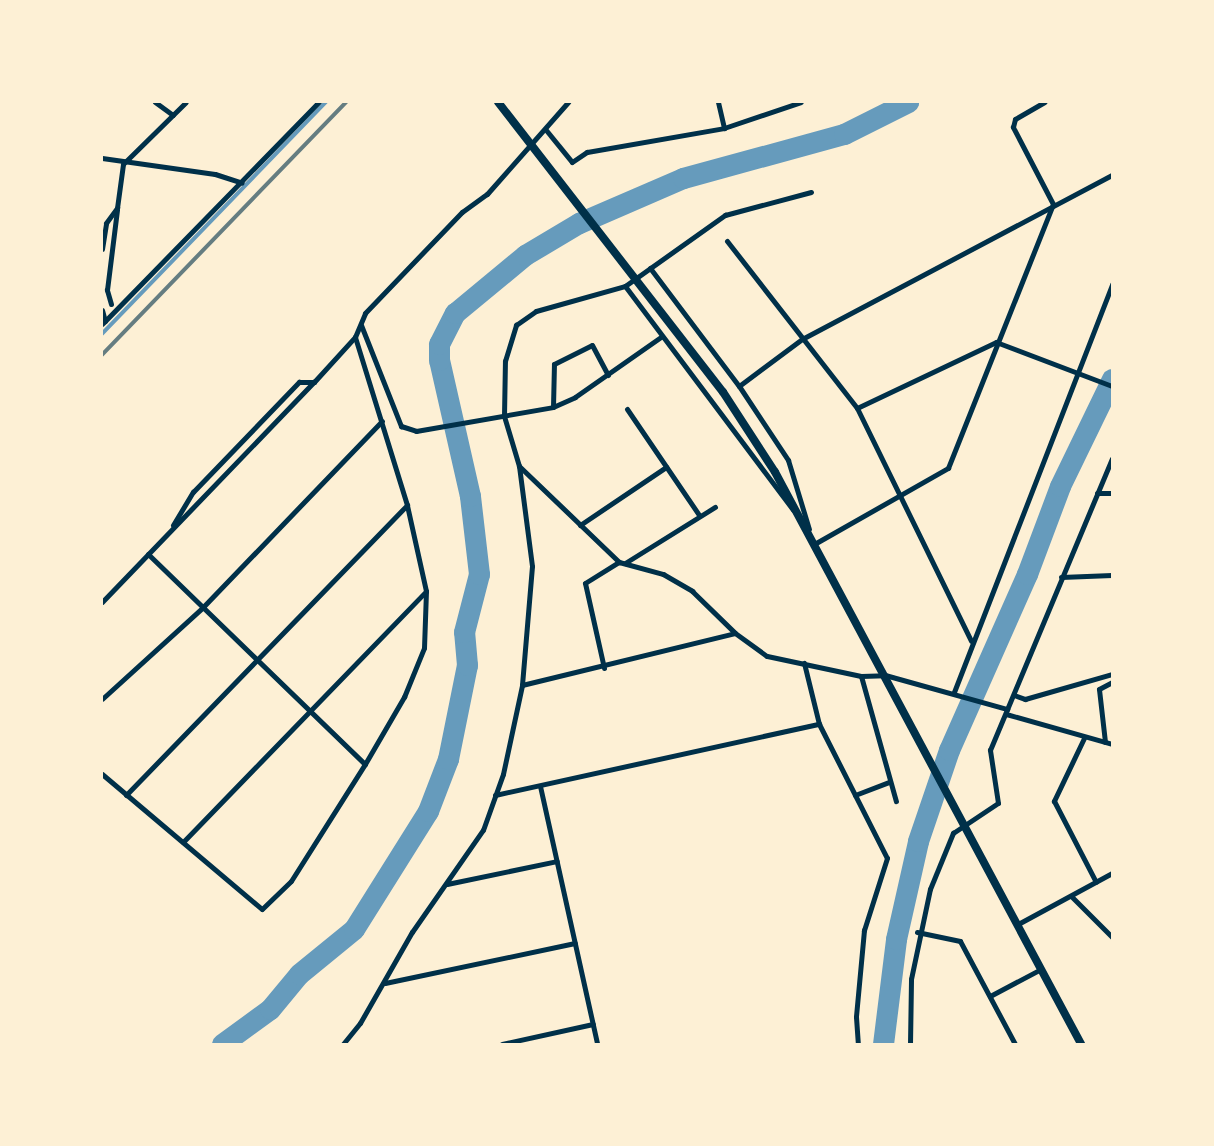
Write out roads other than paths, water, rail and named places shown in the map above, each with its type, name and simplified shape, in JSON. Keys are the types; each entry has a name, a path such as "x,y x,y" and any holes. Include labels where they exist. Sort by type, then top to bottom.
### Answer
{"main road":[{"path":"498,102 723,392 775,472 816,543 1081,1045"}],"street":[{"path":"155,102 173,115"},
{"path":"111,304 107,290 123,164 186,102"},
{"path":"103,323 319,102"},
{"path":"102,602 314,382 355,337 365,313 546,131 568,102"},
{"path":"718,102 724,128"},
{"path":"546,131 572,162 587,152 724,128 801,102"},
{"path":"816,543 948,468 1053,204 1013,127 1015,119 1045,102"},
{"path":"102,158 123,164 215,174 242,183"},
{"path":"739,386 802,339 1112,175"},
{"path":"343,1045 384,983 412,932 483,830 495,795 522,685 532,566 519,466 504,416 505,361 516,325 524,317 625,286 725,215 811,192"},
{"path":"102,249 106,223 117,208"},
{"path":"727,241 857,408 971,641"},
{"path":"650,268 739,386 788,460 809,530"},
{"path":"954,692 971,641 1084,375 1112,284"},
{"path":"625,286 755,465 809,530"},
{"path":"102,310 103,323"},
{"path":"361,325 401,426 416,430 553,407 608,375 662,336"},
{"path":"102,774 262,909 291,881 404,697 424,648 426,592 407,505 355,337"},
{"path":"857,408 996,342 1112,386"},
{"path":"553,407 554,364 592,345 608,375"},
{"path":"169,533 193,492 236,446 299,382 314,382"},
{"path":"627,409 699,515"},
{"path":"102,699 202,607 382,421"},
{"path":"910,1045 918,932 953,832 963,820 998,803 990,750 1112,458"},
{"path":"519,466 622,562 663,574 692,591 735,634 767,656 861,676 885,675 954,692 1084,738 1112,744"},
{"path":"580,525 666,467"},
{"path":"1097,493 1112,493"},
{"path":"126,795 407,505"},
{"path":"604,668 585,583 715,507"},
{"path":"148,554 365,764"},
{"path":"1061,576 1112,575"},
{"path":"183,842 426,592"},
{"path":"522,685 604,668 735,634"},
{"path":"804,663 819,723 887,858 864,930 856,1017 858,1045"},
{"path":"1014,695 1025,699 1112,674"},
{"path":"861,676 896,801"},
{"path":"1105,742 1099,690 1112,682"},
{"path":"1104,717 1112,714"},
{"path":"495,795 819,723"},
{"path":"1084,738 1054,802 1096,882"},
{"path":"855,795 889,782"},
{"path":"540,786 597,1045"},
{"path":"447,884 557,861"},
{"path":"1018,924 1112,873"},
{"path":"1071,896 1112,937"},
{"path":"918,932 960,941 1015,1045"},
{"path":"384,983 575,943"},
{"path":"990,996 1041,969"},
{"path":"502,1045 593,1024"}],"waterway":[{"path":"102,334 326,102"},
{"path":"222,1044 270,1009 299,974 354,929 428,811 448,759 467,665 464,632 479,574 470,496 439,360 439,344 455,313 525,255 579,223 683,178 844,134 908,102"},
{"path":"883,1044 896,939 918,841 949,750 1027,574 1060,486 1112,379"}],"railway":[{"path":"102,355 346,102"}]}
